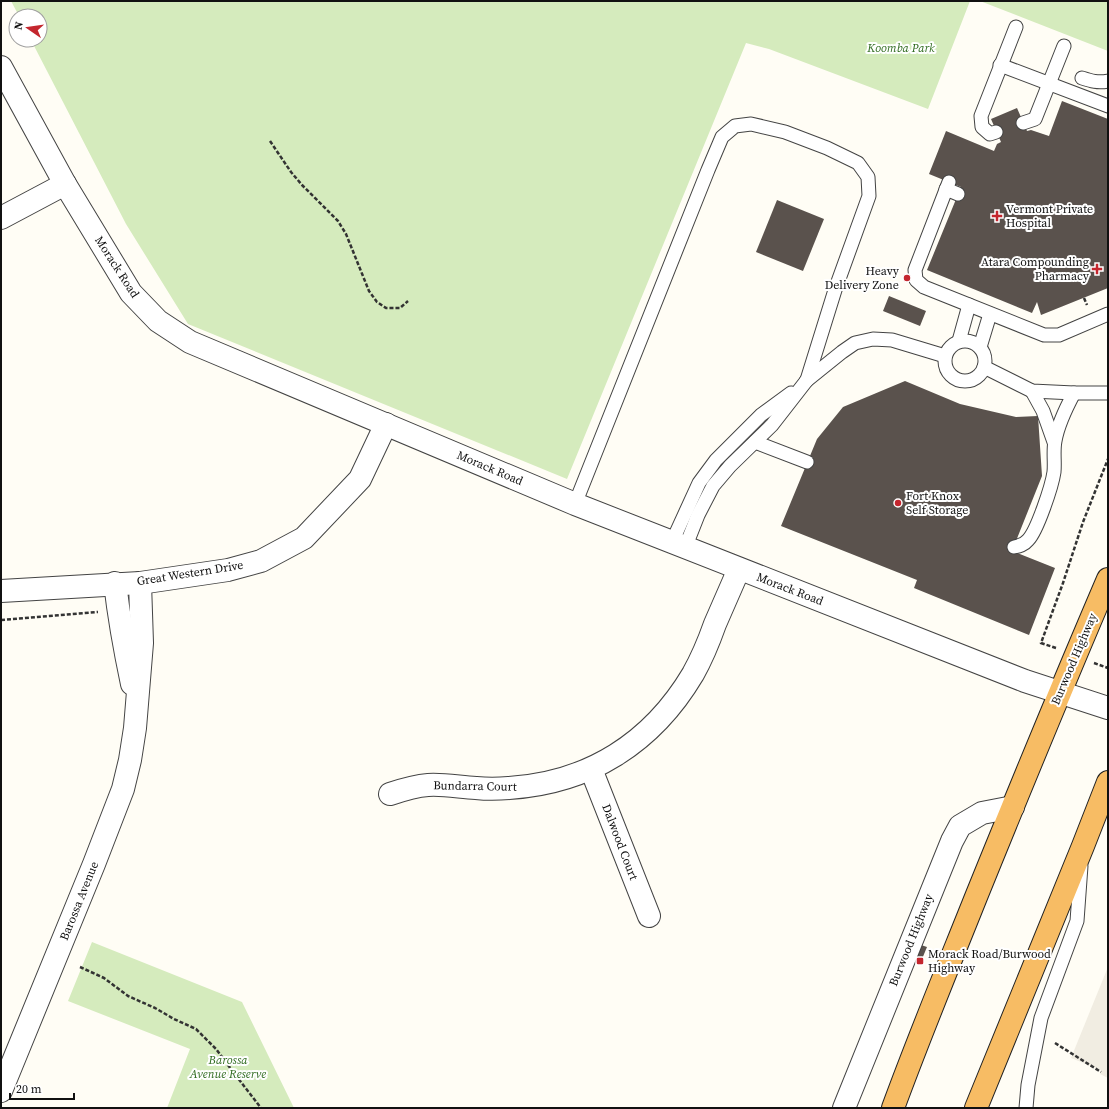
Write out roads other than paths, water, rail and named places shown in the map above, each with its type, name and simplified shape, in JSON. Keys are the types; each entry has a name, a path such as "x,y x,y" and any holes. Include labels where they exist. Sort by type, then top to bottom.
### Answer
{"highway":[{"name":"Burwood Highway","path":"893,1108 917,1044 1012,807 1108,579"},
{"path":"976,1108 1108,782"}],"street":[{"name":"Morack Road","path":"1,67 65,184 131,293 158,321 190,342 575,504 1021,679 1108,708"},
{"path":"1,218 65,184"},
{"name":"Great Western Drive","path":"1,592 140,582 234,568 261,561 304,538 360,479 386,424"},
{"name":"Bundarra Court","path":"390,794 408,788 427,785 508,788 536,785 562,779 591,769 620,754 644,735 674,702 693,673 704,652 739,569"},
{"name":"Barossa Avenue","path":"1,1091 94,864 123,788 130,760 135,728 142,643 140,582"},
{"name":"Barossa Avenue","path":"115,583 123,645 136,705"},
{"name":"Dalwood Court","path":"591,769 649,916"},
{"name":"Burwood Highway","path":"844,1108 952,841 960,826 982,813 1012,807"}],"lane":[{"path":"996,132 990,134 982,127 981,116 1016,26"},
{"path":"1023,123 1035,119 1064,46"},
{"path":"1000,65 1108,106"},
{"path":"1082,78 1094,82 1108,81"},
{"path":"575,504 722,137 735,126 751,124 785,132 827,148 858,163 868,177 869,196 835,290 807,380 772,425 730,466 713,486 698,515 678,545"},
{"path":"951,188 931,245 915,270 916,280 924,287 1044,335 1059,335 1108,314"},
{"path":"959,341 969,305"},
{"path":"980,347 990,314"},
{"path":"678,545 699,483 716,460 762,415 842,352 855,343 873,339 892,340 945,356"},
{"path":"959,341 974,343 980,347 985,360 984,367 980,374 968,381 962,381 952,376 947,371 945,365 945,356 948,350 959,341"},
{"path":"984,367 1032,391 1107,394"},
{"path":"1032,391 1043,411 1054,442"},
{"path":"1014,546 1022,545 1028,540 1036,525 1048,495 1054,472 1054,442 1063,413 1074,393"},
{"path":"755,442 807,462"},
{"path":"1026,1108 1028,1085 1041,1018 1077,921 1083,846"}],"place":[{"name":"Vermont Private Hospital","path":"997,216"},
{"name":"Atara Compounding Pharmacy","path":"1097,269"},
{"name":"Heavy Delivery Zone","path":"907,278"},
{"name":"Fort Knox Self Storage","path":"898,503"},
{"name":"Morack Road/Burwood Highway","path":"920,961"}],"park label":[{"name":"Koomba Park","path":"901,48"},
{"name":"Barossa Avenue Reserve","path":"228,1067"}]}
